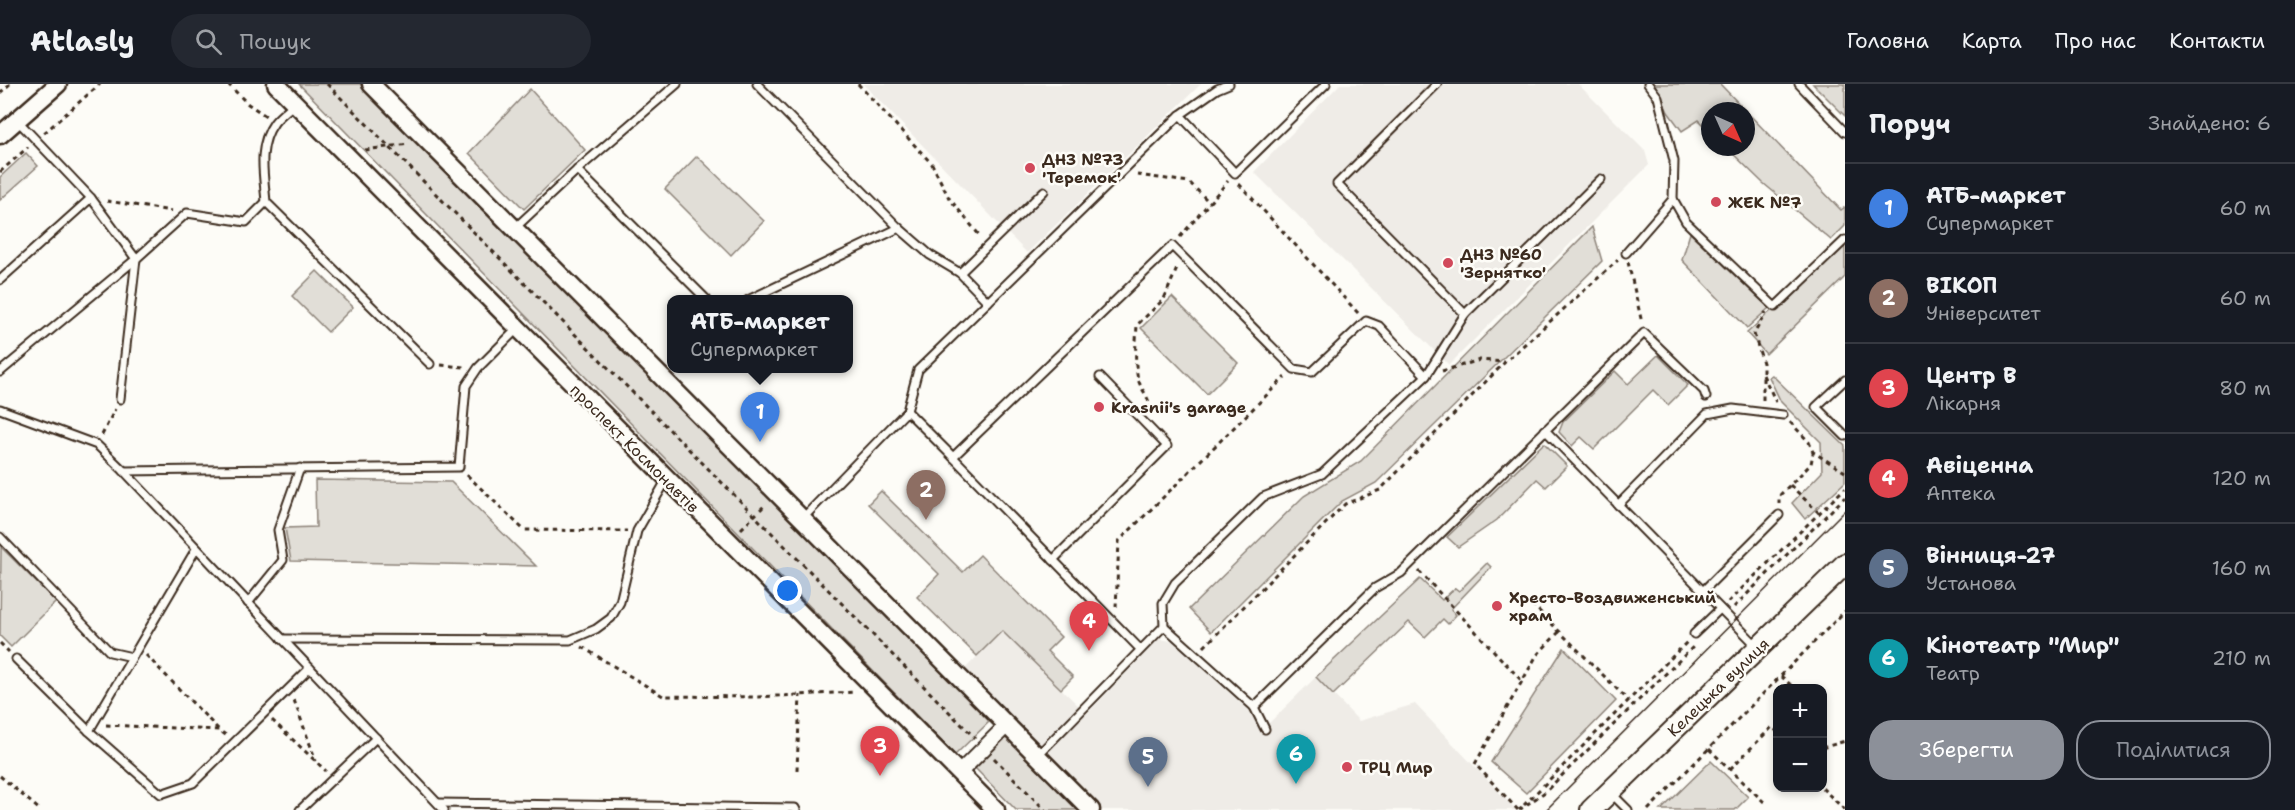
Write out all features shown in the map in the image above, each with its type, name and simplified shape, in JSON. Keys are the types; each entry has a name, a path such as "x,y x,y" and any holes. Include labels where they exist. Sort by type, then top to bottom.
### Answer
{"main road":[{"name":"Келецька вулиця","path":"1591,810 1845,564"}],"street":[{"path":"0,135 58,84"},
{"name":"проспект Космонавтів","path":"276,84 996,810"},
{"path":"371,84 1005,726 1091,810"},
{"path":"959,773 1005,726"}],"lane":[{"path":"514,229 577,170 677,84"},
{"path":"757,84 899,228 930,255 960,273 988,302"},
{"path":"802,520 907,411 918,370 1180,115 1217,89 1229,84"},
{"path":"1180,115 1235,173 1326,84"},
{"path":"1437,84 1337,184 1465,314"},
{"path":"1648,84 1658,97 1674,161 1673,199 1686,222 1775,307 1845,240"},
{"path":"1799,84 1845,132"},
{"path":"295,103 274,122 264,142 262,157 266,202 430,364"},
{"path":"17,120 91,198 136,259 120,399"},
{"path":"577,170 702,295"},
{"path":"1265,729 1254,707 1164,626 1163,603 1175,583 1263,497 1322,474 1426,376 1465,314 1601,178"},
{"path":"960,273 1044,191"},
{"path":"0,280 91,198"},
{"path":"1626,253 1673,199"},
{"path":"0,372 136,259 187,213 246,222 266,202"},
{"path":"758,295 899,228"},
{"path":"952,457 1172,246 1294,369 1312,372 1366,321 1379,326 1426,376"},
{"path":"124,471 459,467 466,386 478,368 517,329"},
{"path":"1254,707 1375,588 1401,573 1644,333 1704,391 1706,397"},
{"path":"1053,560 1167,446 1100,377"},
{"path":"1845,380 1816,407 1845,436"},
{"path":"0,409 97,445 444,810"},
{"path":"1618,505 1707,414 1733,409 1783,415"},
{"path":"907,411 1140,649"},
{"path":"1545,430 1759,648"},
{"path":"248,603 283,560 278,530 300,468"},
{"path":"282,639 570,640 596,629 611,618 620,602 637,531 667,479"},
{"path":"1703,591 1779,515"},
{"path":"0,537 110,652 132,657"},
{"path":"91,727 196,549"},
{"path":"1694,634 1720,609"},
{"path":"1037,756 1164,626"},
{"path":"16,659 161,794 193,783 310,668"},
{"path":"300,810 376,738"},
{"path":"1609,792 1628,810"},
{"path":"438,803 795,808 796,810"}],"path":[{"path":"0,93 10,84"},
{"path":"0,172 99,84"},
{"path":"228,84 248,104 274,122"},
{"path":"327,84 1046,810"},
{"path":"858,84 932,164 949,198 989,245"},
{"path":"360,151 428,142"},
{"path":"1122,172 1189,182 1210,203"},
{"path":"1172,246 1232,177 1366,321"},
{"path":"91,198 187,213"},
{"path":"1196,655 1345,504 1380,489 1505,362 1626,253 1644,333"},
{"path":"1149,428 1150,405 1138,380 1135,352 1137,324 1164,299 1183,256"},
{"path":"1763,413 1763,363 1754,334 1771,303"},
{"path":"1426,376 1480,360 1505,362"},
{"path":"430,364 478,368"},
{"path":"1116,623 1119,541 1294,369"},
{"path":"1763,375 1783,415 1809,442 1813,452 1811,464 1779,496 1779,515"},
{"path":"97,445 120,399"},
{"path":"1813,452 1845,472"},
{"path":"459,467 524,530 637,531"},
{"path":"1790,485 1819,513"},
{"path":"1720,609 1845,488"},
{"path":"735,535 776,494"},
{"path":"1726,615 1845,497"},
{"path":"1411,563 1522,681"},
{"path":"1532,604 1628,700"},
{"path":"1648,810 1845,611"},
{"path":"1519,810 1474,764 1537,656 1560,631"},
{"path":"1519,810 1694,634"},
{"path":"1519,810 1545,792 1701,639"},
{"path":"570,640 663,696 758,697 862,692"},
{"path":"138,647 219,730 235,741"},
{"path":"1781,676 1790,684"},
{"path":"289,688 317,763"},
{"path":"797,770 800,695"},
{"path":"264,712 334,778"},
{"path":"91,727 219,730"},
{"path":"1730,769 1773,728"},
{"path":"1827,746 1845,741"},
{"path":"1709,748 1764,802"},
{"path":"0,776 40,810"},
{"path":"1826,792 1845,810"}],"shaded area":[{"path":"299,84 360,84 990,721 955,755"},
{"name":"ДНЗ №73 'Теремок'","path":"863,84 1201,84 1027,253"},
{"name":"ДНЗ №60 'Зернятко'","path":"1340,84 1578,84 1645,151 1649,165 1449,365 1254,172"},
{"path":"1655,84 1720,84 1737,102 1701,102 1701,122 1699,120 1682,131 1668,112"},
{"path":"1813,84 1845,84 1845,116"},
{"path":"530,89 585,150 524,209 469,153"},
{"path":"1755,120 1841,210 1845,207 1845,226 1831,240 1763,183 1735,156 1755,156"},
{"path":"26,153 38,166 0,200 0,177"},
{"path":"697,156 764,221 731,255 665,189"},
{"path":"1592,227 1602,261 1376,483 1342,501 1211,632 1189,609 1304,496 1361,461"},
{"path":"1690,233 1769,308 1747,328 1682,260"},
{"path":"1845,243 1845,277 1766,354 1747,333"},
{"path":"317,271 353,307 328,332 292,296"},
{"path":"1172,297 1238,363 1207,394 1141,328"},
{"path":"1658,355 1688,385 1668,405 1653,390 1594,449 1581,437 1572,446 1559,432 1563,422 1615,371 1628,384"},
{"path":"1772,375 1845,446 1845,482 1805,519 1792,503 1822,472 1821,442 1781,402 1769,377"},
{"path":"1544,443 1567,466 1546,487 1537,479 1497,520 1458,547 1447,537"},
{"path":"315,480 451,482 536,566 291,561 285,528 316,527"},
{"path":"881,491 963,572 980,555 1061,637 1047,651 1073,677 1061,689 1002,631 977,656 917,597 939,574 868,504"},
{"path":"1,547 56,602 11,647 0,636"},
{"path":"1487,563 1491,567 1451,609 1456,615 1448,624 1443,619 1425,637 1409,622 1333,695 1316,677 1420,579 1442,600 1455,588 1459,591"},
{"path":"1002,631 1087,714 1159,639 1172,641 1266,726 1316,677 1359,721 1415,704 1516,810 1102,810 962,672"},
{"path":"1564,648 1616,701 1526,793 1491,762"},
{"path":"1006,735 1080,810 1016,810 974,767"},
{"path":"1711,761 1748,797 1735,810 1661,810"}],"tram line":[{"path":"1546,810 1845,510"}],"place":[{"name":"ДНЗ №73 'Теремок'","path":"1030,168"},
{"name":"ЖЕК №7","path":"1716,202"},
{"name":"ДНЗ №60 'Зернятко'","path":"1448,263"},
{"name":"Krasnii's garage","path":"1099,407"},
{"name":"АТБ-маркет","path":"760,442"},
{"name":"ВІКОП","path":"926,520"},
{"name":"Хресто-Воздвиженський храм","path":"1497,606"},
{"name":"Авіценна","path":"1089,651"},
{"name":"ТРЦ Мир","path":"1347,767"},
{"name":"Центр В","path":"880,776"},
{"name":"Кінотеатр \"Мир\"","path":"1296,784"},
{"name":"Вінниця-27","path":"1148,787"}]}
